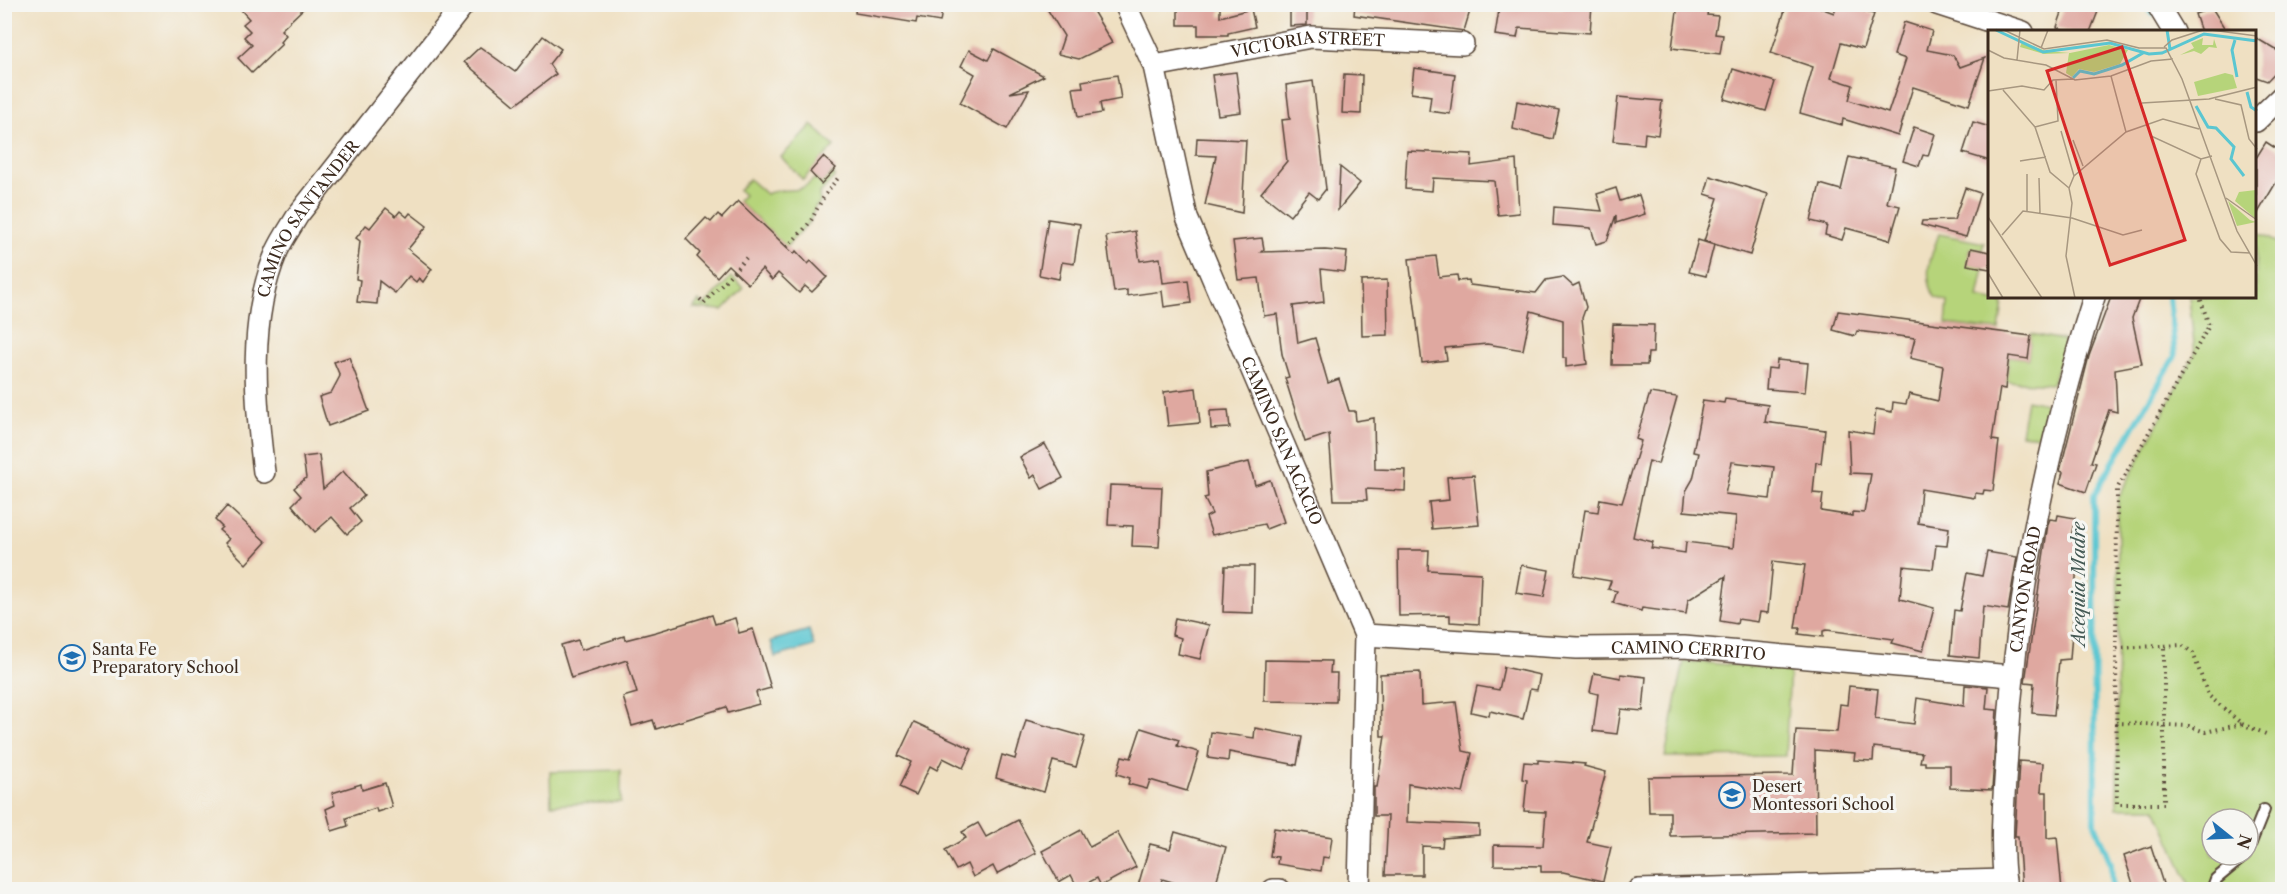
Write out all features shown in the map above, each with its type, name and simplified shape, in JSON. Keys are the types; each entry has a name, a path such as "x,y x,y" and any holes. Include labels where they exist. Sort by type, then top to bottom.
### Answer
{"street":[{"name":"CAMINO SANTANDER","path":"264,472 258,426 259,317 278,250 298,215 464,4"},
{"name":"CAMINO SAN ACACIO","path":"1125,4 1154,66 1187,218 1365,635 1359,890"},
{"path":"1937,4 2017,30"},
{"path":"2157,4 2173,30"},
{"name":"VICTORIA STREET","path":"1154,66 1311,36 1463,44"},
{"path":"2257,120 2283,96"},
{"name":"CANYON ROAD","path":"2006,885 2002,826 2011,676 2036,514 2059,419 2094,298"},
{"name":"CAMINO CERRITO","path":"1365,635 1577,648 1684,647 2011,676"},
{"path":"1638,890 2006,885"},
{"path":"1273,890 1280,890"}],"lane":[{"path":"2260,820 2264,810"},
{"path":"2212,890 2216,879 2230,867"}],"path":[{"path":"787,248 812,218 820,205 821,198 839,177"},
{"path":"700,299 704,303 748,256"},
{"path":"2164,648 2164,804 2117,804 2117,489 2209,326 2200,298"},
{"path":"2116,648 2164,648 2182,645 2193,653 2208,695 2242,724 2266,734"},
{"path":"2116,723 2189,726 2205,732 2242,724"}],"green space":[{"path":"812,125 834,146 803,180 781,157"},
{"path":"832,173 835,176 819,194 820,203 815,207 810,221 786,247 738,201 744,195 739,190 749,179 766,194 803,188 815,178 821,184"},
{"path":"2257,232 2282,245 2282,878 2274,889 2191,889 2156,808 2117,808 2118,499 2195,353 2189,298 2257,298"},
{"path":"1939,234 1984,243 1982,250 1971,248 1967,264 1984,268 1978,298 2003,303 1999,330 1946,324 1948,302 1935,297 1928,273"},
{"path":"731,277 744,288 723,310 693,308 699,301 704,306"},
{"path":"2031,334 2063,340 2064,347 2052,384 2006,381 2009,356 2028,359"},
{"path":"2027,400 2046,404 2039,436 2021,434"},
{"path":"1684,661 1790,670 1785,756 1665,757"},
{"path":"621,770 621,802 551,805 550,772"}],"water":[{"path":"809,630 814,646 775,657 771,641"}],"building":[{"path":"236,4 308,4 281,30 286,35 280,42 282,44 252,73 238,58 252,45 244,37 250,31 243,24 249,19"},
{"path":"856,4 943,4 940,22 917,18 916,23 855,13"},
{"path":"1044,4 1089,4 1112,43 1079,59 1058,54 1064,36"},
{"path":"1178,4 1220,4 1220,17 1251,9 1255,27 1228,33 1228,35 1198,35 1198,25 1178,25"},
{"path":"1290,4 1307,4 1307,25 1290,26"},
{"path":"1355,4 1472,4 1464,31 1354,15"},
{"path":"1500,4 1563,9 1564,4 1592,4 1590,33 1519,28 1517,38 1495,35"},
{"path":"1678,4 1709,4 1707,15 1718,16 1715,34 1723,35 1720,54 1672,48"},
{"path":"1787,4 1810,4 1834,13 1837,4 1864,4 1862,11 1874,14 1863,49 1841,43 1831,78 1853,85 1849,100 1888,113 1906,59 1894,55 1904,22 1932,31 1927,50 1953,55 1960,67 1985,58 1969,105 1913,87 1898,136 1843,119 1842,125 1800,113 1813,67 1771,53"},
{"path":"2065,4 2087,4 2099,9 2091,30 2064,30 2057,27"},
{"path":"2212,8 2226,30 2200,30 2195,14"},
{"path":"543,36 561,49 549,64 556,74 515,105 464,62 480,47 515,72"},
{"path":"2257,39 2283,54 2283,64 2267,81 2257,77"},
{"path":"994,49 1044,76 1010,93 1029,90 1007,129 960,103 975,74 961,66 969,50 988,60"},
{"path":"1414,68 1455,74 1450,114 1429,111 1431,96 1411,93"},
{"path":"1733,69 1775,82 1766,111 1724,99"},
{"path":"1236,72 1241,112 1218,115 1212,75"},
{"path":"1344,74 1362,75 1361,114 1342,113"},
{"path":"1117,75 1121,99 1100,103 1102,113 1078,117 1073,88 1083,87 1082,81"},
{"path":"1313,81 1326,189 1318,199 1309,192 1290,216 1261,193 1287,161 1282,120 1290,119 1286,85"},
{"path":"1618,97 1662,101 1658,135 1645,133 1644,144 1613,141"},
{"path":"1517,101 1559,110 1553,139 1513,129"},
{"path":"1973,122 1988,126 1988,160 1963,153"},
{"path":"1914,127 1935,134 1928,156 1923,155 1919,166 1903,161"},
{"path":"1197,138 1246,140 1242,213 1205,205 1216,156 1196,155"},
{"path":"2266,142 2283,153 2283,171 2257,214 2257,156"},
{"path":"1407,151 1472,154 1471,166 1516,160 1519,213 1498,215 1494,181 1433,178 1432,191 1405,189"},
{"path":"823,157 836,168 821,184 810,172"},
{"path":"1849,157 1895,167 1887,203 1900,206 1890,240 1846,228 1842,240 1825,235 1827,225 1811,221 1820,184 1841,190"},
{"path":"1340,167 1360,183 1338,210"},
{"path":"1710,176 1768,194 1750,255 1704,241 1718,198 1705,194"},
{"path":"1616,188 1620,201 1639,195 1645,214 1616,223 1616,215 1607,241 1596,244 1591,228 1553,225 1554,207 1602,211 1597,194"},
{"path":"1965,188 1980,193 1966,237 1921,225 1922,221 1954,220"},
{"path":"738,201 794,254 796,251 808,264 811,261 827,277 812,292 805,286 799,293 778,273 772,280 762,269 748,284 728,265 717,277 697,257 700,253 686,239 706,218 711,222 718,214 722,218"},
{"path":"386,208 396,216 400,211 407,217 410,213 427,226 408,249 432,269 423,282 419,278 416,282 409,276 395,293 379,281 377,304 357,302 360,280 356,279 360,241 356,238 366,225 370,228"},
{"path":"1048,219 1080,224 1074,264 1062,262 1059,279 1039,275"},
{"path":"1135,231 1140,261 1160,258 1163,283 1188,280 1191,303 1164,307 1162,291 1127,296 1127,290 1114,292 1106,236"},
{"path":"1262,238 1264,249 1261,252 1325,250 1347,252 1345,272 1321,269 1324,302 1293,306 1298,343 1315,338 1328,383 1339,379 1349,411 1355,411 1356,421 1374,418 1375,469 1406,470 1405,491 1366,489 1367,500 1334,500 1329,434 1305,442 1285,378 1289,377 1282,354 1277,314 1264,316 1259,278 1238,280 1233,241"},
{"path":"1698,240 1714,245 1706,276 1689,272"},
{"path":"1971,248 1988,252 1988,269 1967,265"},
{"path":"1436,256 1439,277 1457,275 1458,281 1469,280 1470,285 1536,293 1546,280 1563,277 1573,286 1579,283 1586,307 1582,318 1587,364 1566,367 1566,358 1563,358 1563,320 1531,311 1523,350 1487,344 1445,348 1447,360 1422,363 1409,259"},
{"path":"1387,280 1388,335 1362,336 1361,281"},
{"path":"2111,298 2140,298 2132,318 2142,364 2115,369 2117,412 2109,410 2091,462 2096,463 2086,492 2060,483 2063,472 2060,471 2089,356"},
{"path":"1838,311 2031,336 2028,359 2009,356 2005,389 2000,388 1992,440 1999,441 1993,491 1984,490 1983,494 1975,493 1975,498 1921,489 1918,523 1949,528 1947,546 1936,545 1933,569 1903,566 1900,599 1934,608 1923,651 1892,643 1894,639 1827,630 1823,631 1823,637 1799,634 1800,628 1795,628 1805,565 1773,561 1768,613 1760,612 1758,622 1738,619 1737,624 1720,621 1726,576 1688,600 1686,614 1642,608 1641,611 1613,603 1617,591 1608,589 1611,581 1574,575 1585,510 1598,512 1600,499 1622,503 1641,441 1636,439 1650,393 1677,397 1658,464 1649,461 1633,537 1653,542 1651,548 1685,553 1686,542 1733,548 1736,516 1684,511 1686,491 1693,479 1699,453 1693,452 1703,400 1724,403 1725,399 1768,405 1765,422 1825,430 1821,463 1816,462 1813,493 1823,494 1821,511 1853,516 1853,512 1864,513 1871,474 1850,473 1848,430 1873,434 1876,409 1892,412 1893,402 1906,404 1909,394 1938,401 1943,366 1910,358 1915,338 1857,331 1855,336 1833,330","holes":["1732,462 1774,467 1770,499 1725,494"]},
{"path":"1613,324 1654,325 1653,353 1648,353 1647,365 1612,365"},
{"path":"349,357 369,411 328,426 319,397 331,393 340,376 334,362"},
{"path":"1777,360 1808,363 1805,392 1766,389 1768,368 1776,369"},
{"path":"1196,388 1200,423 1168,426 1164,392"},
{"path":"1228,410 1230,428 1211,429 1210,411"},
{"path":"1045,444 1063,478 1042,489 1035,475 1031,478 1020,457"},
{"path":"319,455 323,489 343,471 364,496 350,508 361,522 347,534 332,517 315,532 292,505 301,496 294,488 306,478 303,457"},
{"path":"1249,462 1255,485 1270,480 1284,522 1266,529 1264,524 1212,535 1206,517 1212,514 1204,498 1208,497 1206,472"},
{"path":"1474,475 1479,525 1432,529 1429,502 1449,500 1447,477"},
{"path":"1110,485 1162,487 1159,547 1132,546 1133,526 1108,525"},
{"path":"227,506 266,542 246,564 225,543 229,539 219,530 222,527 215,520"},
{"path":"2058,515 2075,518 2071,537 2078,538 2073,564 2077,564 2070,659 2059,660 2054,715 2032,713 2034,683 2025,682 2048,524 2050,519 2057,520"},
{"path":"1398,550 1429,550 1428,570 1481,573 1479,624 1450,622 1450,615 1399,616"},
{"path":"1987,552 2017,557 2008,610 1983,606 1979,658 1950,655 1954,610 1960,611 1967,573 1982,576"},
{"path":"1521,565 1549,570 1544,597 1516,593"},
{"path":"1225,566 1254,566 1253,613 1223,612"},
{"path":"712,615 715,624 735,618 739,633 753,629 771,688 756,692 759,704 728,713 726,707 656,729 653,720 632,726 623,697 637,693 627,660 571,678 561,645 578,640 581,650 624,636 625,640"},
{"path":"1175,618 1209,625 1200,659 1178,654 1181,638 1172,635"},
{"path":"1265,660 1331,661 1330,673 1337,673 1336,702 1264,701"},
{"path":"1504,667 1540,675 1537,690 1530,689 1523,719 1490,711 1489,716 1471,712 1477,686 1499,690"},
{"path":"1420,672 1421,705 1456,702 1463,751 1472,753 1463,793 1408,784 1407,822 1479,825 1479,835 1443,838 1442,847 1422,846 1422,875 1385,875 1388,816 1374,816 1374,787 1377,787 1385,736 1381,736 1380,674"},
{"path":"1594,673 1621,678 1621,674 1646,677 1643,711 1621,709 1617,734 1593,731 1598,694 1590,692"},
{"path":"1965,685 1988,687 1986,709 1997,710 1992,790 1950,788 1950,765 1925,765 1925,762 1920,762 1922,753 1874,747 1873,761 1854,760 1855,753 1815,750 1816,833 1670,836 1670,812 1649,812 1648,777 1793,775 1796,730 1837,732 1840,704 1847,705 1849,686 1878,689 1875,719 1914,724 1917,698 1964,706"},
{"path":"1026,720 1085,737 1076,767 1053,761 1044,792 996,778 1002,755 1015,759"},
{"path":"914,722 972,749 963,768 943,758 937,770 930,766 916,795 899,787 911,762 898,756"},
{"path":"1141,728 1179,740 1177,746 1199,752 1187,791 1150,780 1147,789 1128,784 1130,778 1117,774 1122,756 1131,758"},
{"path":"1255,728 1302,737 1297,765 1229,752 1228,761 1208,758 1211,732 1254,738"},
{"path":"1538,760 1585,764 1584,766 1606,772 1587,842 1611,847 1603,881 1563,872 1541,872 1541,866 1494,865 1494,845 1543,846 1546,812 1524,811 1527,780 1522,779 1524,762 1538,763"},
{"path":"2019,761 2043,763 2041,792 2047,792 2047,838 2057,837 2062,890 2022,890 2018,836 2015,836"},
{"path":"385,783 392,807 377,812 376,808 346,818 348,826 332,831 326,809 335,805 332,793 361,784 362,790"},
{"path":"1018,820 1036,853 997,874 993,866 973,877 967,864 956,870 945,850 966,838 962,832 978,823 986,837"},
{"path":"1274,828 1332,837 1329,858 1323,857 1321,871 1277,864 1278,857 1270,856"},
{"path":"1081,830 1090,847 1117,832 1136,867 1101,886 1097,878 1078,888 1071,875 1059,882 1042,851"},
{"path":"1175,832 1226,847 1214,890 1199,890 1162,879 1159,890 1138,886 1150,844 1170,849"},
{"path":"2151,846 2165,890 2135,890 2124,856"}],"waterway":[{"name":"Acequia Madre","path":"2145,4 2152,14"},
{"name":"Acequia Madre","path":"2112,890 2111,863 2095,824 2094,495 2175,356 2169,298"}],"place":[{"name":"Santa Fe Preparatory School","path":"72,658"},
{"name":"Desert Montessori School","path":"1732,795"}]}
